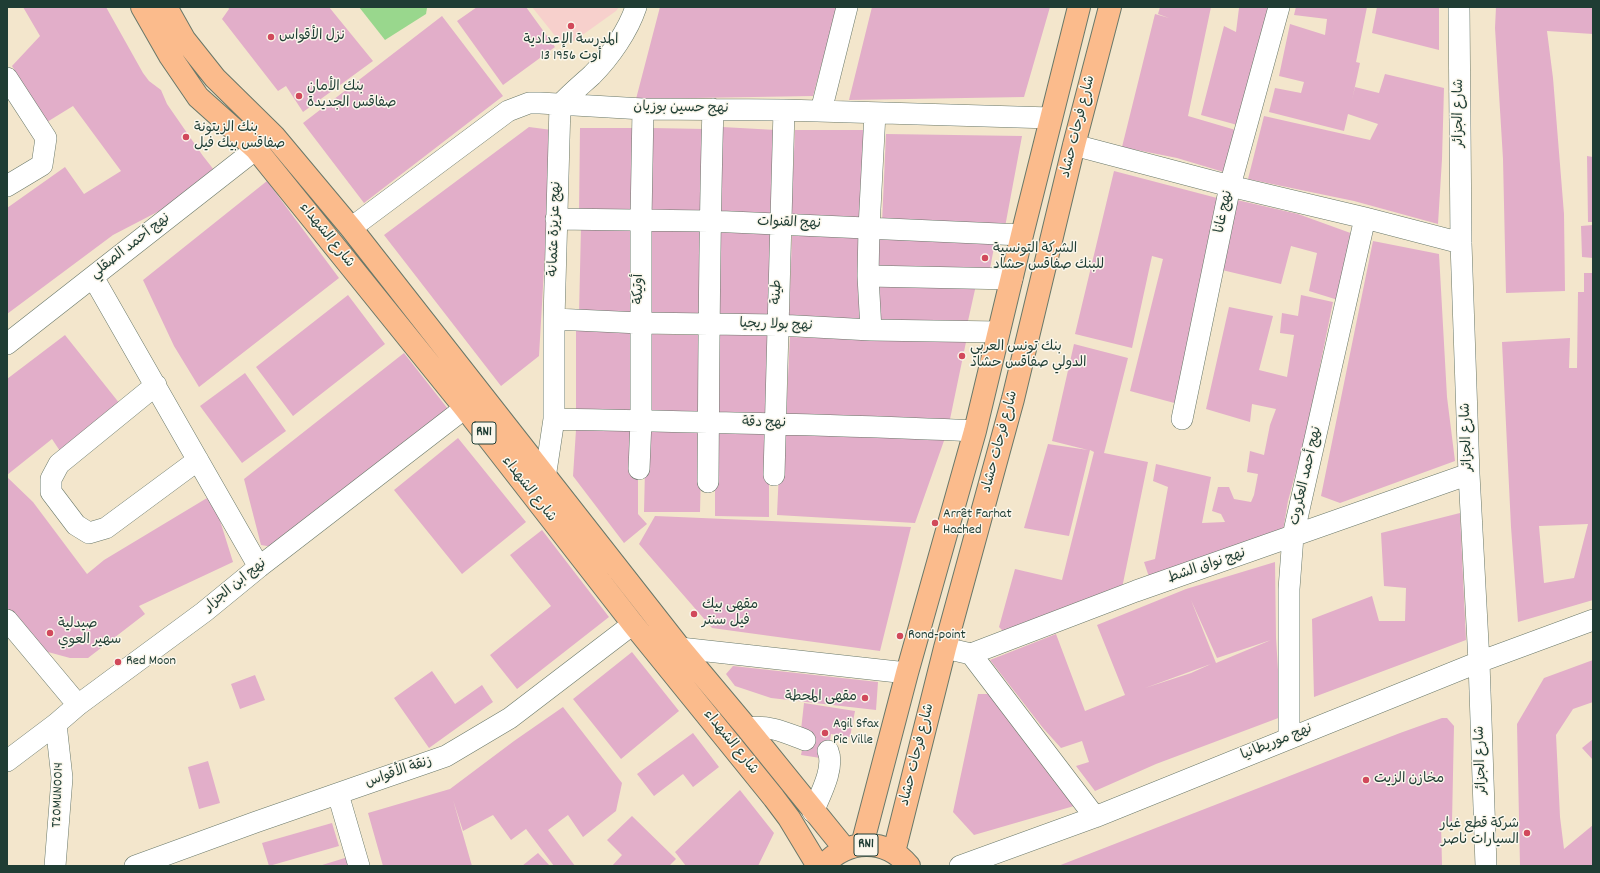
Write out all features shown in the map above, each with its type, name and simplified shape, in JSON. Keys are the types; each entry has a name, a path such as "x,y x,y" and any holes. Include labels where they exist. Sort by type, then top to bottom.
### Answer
{"main road":[{"name":"شارع الشهداء","path":"142,7 170,56 198,97 256,149 465,408 633,624 774,798 818,866"},
{"name":"شارع الشهداء","path":"166,7 184,39 215,78 274,136 351,228 545,478 813,812 853,847"},
{"name":"شارع فرحات حشاد","path":"853,847 907,673 975,430 1079,7"},
{"name":"شارع فرحات حشاد","path":"902,859 945,648 1013,399 1074,145 1110,7"},
{"name":"RN1","path":"822,866 831,857 853,847 879,846 902,859"}],"street":[{"path":"560,105 576,88 593,74 614,49 633,17 636,7"},
{"path":"821,111 847,7"},
{"name":"نهج غانا","path":"1182,419 1230,186 1279,7"},
{"name":"شارع الجزائر","path":"1459,7 1461,243 1469,474 1479,662 1486,866"},
{"path":"7,78 46,138 42,165 7,186"},
{"name":"نهج حسين بوزيان","path":"351,228 508,111 529,103 643,109 784,110 1051,118"},
{"name":"نهج عزيزة عثمانة","path":"545,478 554,419 554,319 560,105"},
{"name":"أوتيكة","path":"638,469 641,421 640,220 643,109"},
{"path":"708,482 710,324 709,221 713,110"},
{"name":"طينة","path":"774,475 784,110"},
{"path":"871,330 868,276 875,113"},
{"path":"1074,145 1230,186 1365,218 1461,243"},
{"name":"نهج أحمد الصقلي","path":"7,344 256,149"},
{"name":"نهج أحمد العكروت","path":"1289,738 1288,588 1293,536 1365,218"},
{"name":"نهج القنوات","path":"556,219 709,221 1022,235"},
{"path":"94,276 259,567"},
{"path":"868,276 1012,279"},
{"name":"نهج بولا ريجيا","path":"554,319 640,323 778,325 871,330 999,332"},
{"path":"156,385 58,464 51,479 51,492 76,525 89,533 106,528 198,460"},
{"name":"نهج ابن الجزار","path":"7,761 56,724 78,705 204,612 259,567 465,408"},
{"name":"نهج دقة","path":"554,419 876,426 975,430"},
{"name":"نهج نواق الشط","path":"971,654 1136,591 1469,474"},
{"path":"7,620 78,705"},
{"name":"نهج موريطانيا","path":"960,866 1095,817 1479,662 1593,620"},
{"name":"زنقة الأقواس","path":"135,866 446,756 510,718 633,624"},
{"path":"680,648 907,673"},
{"path":"945,648 971,654 1095,817"},
{"name":"T20MUN0014","path":"55,866 62,778 56,724"},
{"path":"747,728 759,726 773,728 805,740"},
{"path":"813,812 830,766 828,751"},
{"path":"338,794 359,866"}],"shaded area":[{"name":"المدرسة الإعدادية 13 أوت 1956","path":"532,7 619,7 616,11 574,41 560,42"}],"green space":[{"path":"359,7 427,8 426,14 385,40"}],"building":[{"path":"23,7 106,7 143,73 149,81 161,90 167,104 214,170 165,208 113,235 7,314 7,208 65,167 84,194 121,171 73,106 47,122 12,66 40,36"},
{"path":"228,7 329,7 373,61 303,112 286,86 278,91 222,19 229,9"},
{"path":"477,7 526,7 555,47 503,85 457,21"},
{"path":"660,7 837,7 813,96 636,99"},
{"path":"872,7 1050,7 1024,97 849,100"},
{"path":"1160,7 1211,7 1188,116 1239,131 1227,173 1177,158 1122,147 1155,14 1169,18 1158,14"},
{"path":"1237,7 1272,7 1241,126 1201,115 1224,26 1236,32 1239,8"},
{"path":"1296,7 1367,7 1356,62 1360,63 1352,100 1355,87 1379,93 1385,74 1444,88 1438,224 1354,201 1248,179 1264,116 1370,140 1378,124 1348,114 1344,131 1269,112 1275,88 1301,93 1304,82 1279,76 1290,24 1325,35 1327,19 1294,15"},
{"path":"1377,7 1439,7 1439,50 1372,33"},
{"path":"1496,7 1593,7 1593,34 1547,31 1553,78 1564,214 1565,291 1506,293 1503,159 1495,28"},
{"path":"442,16 503,96 364,203 303,123"},
{"path":"529,127 552,130 539,356 501,386 384,235"},
{"path":"722,127 776,130 772,216 718,213"},
{"path":"580,128 636,128 635,214 579,214"},
{"path":"652,128 705,129 703,216 649,215"},
{"path":"795,130 865,130 862,220 791,218"},
{"path":"886,134 1022,136 1005,227 882,223"},
{"path":"1587,156 1593,157 1593,222 1588,222"},
{"path":"1114,171 1217,198 1178,404 1130,391 1163,259 1152,256 1132,348 1075,334"},
{"path":"267,181 339,278 199,387 174,346 143,280"},
{"path":"1237,200 1298,214 1356,235 1338,300 1309,291 1317,253 1291,246 1281,284 1222,270"},
{"path":"1593,225 1593,258 1582,257 1581,226"},
{"path":"581,227 636,228 634,315 579,314"},
{"path":"648,229 703,230 701,314 647,313"},
{"path":"720,231 774,233 771,316 718,315"},
{"path":"792,236 864,236 860,320 789,317"},
{"path":"874,238 995,242 989,274 874,270"},
{"path":"1373,241 1439,254 1447,397 1455,461 1340,503 1321,496"},
{"path":"1584,273 1593,273 1593,600 1518,622 1511,527 1502,342 1570,338 1569,368 1577,368 1578,292 1584,292","holes":["1588,524 1574,578 1544,583 1539,526"]},
{"path":"877,284 976,285 968,321 876,320"},
{"path":"348,295 385,344 293,416 256,367"},
{"path":"1301,295 1333,302 1306,435 1288,501 1283,531 1149,577 1144,562 1155,559 1168,487 1153,481 1156,464 1211,477 1202,523 1225,522 1221,514 1212,511 1218,487 1229,487 1234,499 1251,502 1254,495 1258,474 1247,472 1250,451 1264,455 1270,425 1276,409 1252,404 1250,422 1206,409 1229,307 1273,316 1259,370 1287,377 1294,335 1280,333 1282,313 1298,316"},
{"path":"576,330 635,330 634,414 576,414"},
{"path":"717,330 771,332 768,417 714,415"},
{"path":"647,334 702,335 701,414 646,414"},
{"path":"65,335 124,409 64,457 52,439 7,475 7,379"},
{"path":"790,337 966,342 949,424 786,418"},
{"path":"1074,344 1128,358 1104,453 1148,462 1122,588 1007,635 999,627 1015,569 1062,580 1094,452 1090,450 1069,536 1024,528 1048,444 1088,450 1052,441"},
{"path":"404,353 448,409 273,547 261,545 244,479"},
{"path":"245,373 286,431 242,463 200,406"},
{"path":"781,426 946,435 915,523 777,515"},
{"path":"646,427 702,428 700,512 644,512"},
{"path":"576,430 635,430 633,478 638,479 638,514 647,524 624,543 573,476"},
{"path":"715,430 769,431 769,517 715,516"},
{"path":"458,438 526,522 462,574 394,490"},
{"path":"7,477 33,502 87,574 104,560 212,495 233,562 139,606 145,614 88,658 70,658 48,652 27,636 7,609"},
{"path":"1460,513 1466,640 1314,697 1312,619 1372,596 1379,621 1405,621 1406,588 1384,586 1381,533"},
{"path":"655,516 911,527 880,651 712,628 639,544"},
{"path":"542,530 609,617 517,689 490,655 551,606 510,555"},
{"path":"1275,562 1276,638 1281,717 1156,764 1095,791 1076,766 1089,762 1082,741 1061,748 1043,728 990,660 1056,634 1085,711 1125,695 1097,625 1186,589","holes":["1191,600 1217,658 1271,640 1216,663","1211,664 1191,673 1145,688"]},
{"path":"632,652 679,711 621,759 573,699"},
{"path":"1593,660 1593,702 1573,709 1556,735 1560,817 1564,849 1593,825 1593,866 1520,866 1517,724 1544,678"},
{"path":"733,666 878,682 876,710 771,698 735,686 726,674"},
{"path":"432,671 455,704 482,685 493,702 429,748 394,698"},
{"path":"255,675 265,700 240,709 231,684"},
{"path":"978,694 991,694 1074,806 974,835 953,812"},
{"path":"804,703 855,711 850,737 831,734 827,759 801,755 806,731 801,730"},
{"path":"563,707 622,783 616,811 583,837 568,815 548,830 575,866 554,866 526,829 511,840 493,815 463,831 453,800 472,866 383,866 368,813 450,789 514,741"},
{"name":"مخازن الزيت","path":"1442,718 1447,718 1454,726 1452,822 1441,822 1442,866 1058,866 1400,733"},
{"path":"693,733 719,767 693,787 683,774 654,796 637,774"},
{"path":"1593,739 1593,760 1582,748"},
{"path":"208,761 220,803 199,809 188,767"},
{"path":"740,790 774,833 758,866 686,866 675,852"},
{"path":"632,816 676,859 669,866 612,866 622,855 607,840"},
{"path":"332,823 339,846 269,866 262,843"},
{"path":"538,853 550,866 522,866"},
{"path":"348,857 350,866 319,866"}],"place":[{"name":"المدرسة الإعدادية 13 أوت 1956","path":"571,26"},
{"name":"نزل الأقواس","path":"271,37"},
{"name":"بنك الأمان صفاقس الجديدة","path":"299,96"},
{"name":"بنك الزيتونة صفاقس بيك فيل","path":"186,137"},
{"name":"الشركة التونسية للبنك صفاقس حشاد","path":"985,258"},
{"name":"بنك تونس العربي الدولي صفاقس حشاد","path":"962,356"},
{"name":"Arrêt Farhat Hached","path":"935,523"},
{"name":"مقهى بيك فيل سنتر","path":"694,614"},
{"name":"صيدلية سهير العوي","path":"50,633"},
{"name":"Rond-point","path":"900,636"},
{"name":"Red Moon","path":"118,662"},
{"name":"مقهى المحطة","path":"865,698"},
{"name":"Agil Sfax Pic Ville","path":"825,733"},
{"name":"مخازن الزيت","path":"1366,780"},
{"name":"شركة قطع غيار السيارات ناصر","path":"1527,833"}]}
